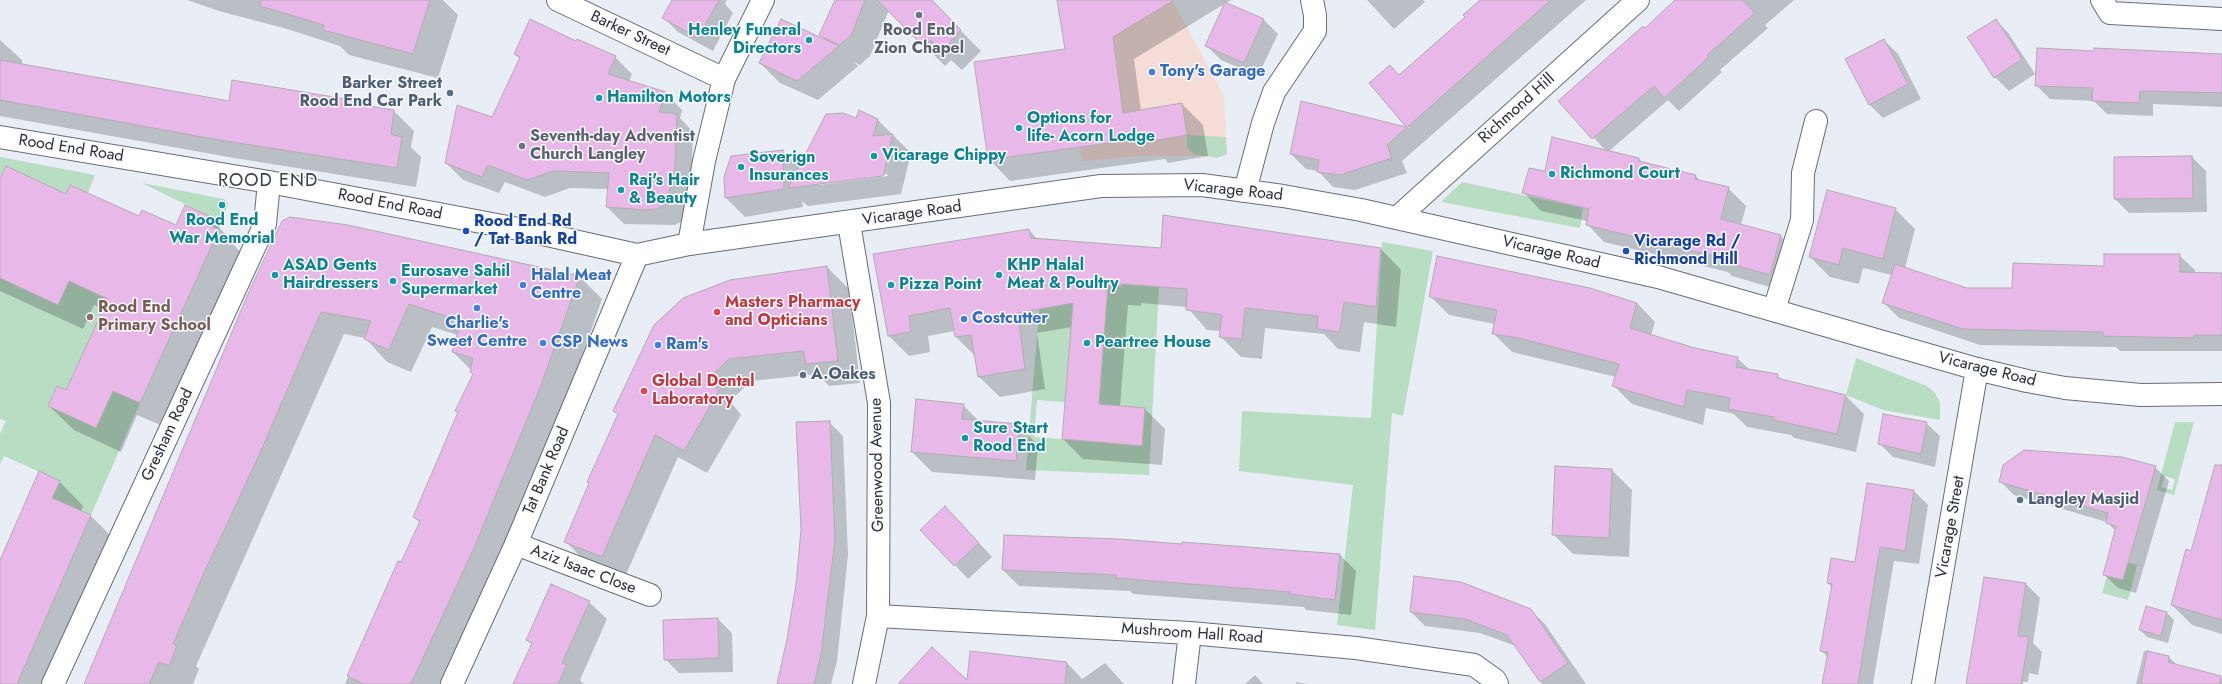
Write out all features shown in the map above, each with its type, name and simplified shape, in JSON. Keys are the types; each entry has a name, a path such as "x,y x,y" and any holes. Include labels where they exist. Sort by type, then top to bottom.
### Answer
{"street":[{"name":"Barker Street","path":"558,0 724,79"},
{"path":"689,244 704,161 724,79 763,0"},
{"path":"1245,191 1263,123 1274,92 1315,31 1315,16 1312,0"},
{"name":"Richmond Hill","path":"1397,218 1638,0"},
{"path":"2102,0 2110,13 2222,19"},
{"path":"1774,310 1802,220 1803,173 1816,121"},
{"name":"Rood End Road","path":"0,137 270,182 529,231 637,255"},
{"name":"Gresham Road","path":"53,684 266,224 270,182"},
{"name":"Vicarage Road","path":"637,255 689,244 850,223 1101,186 1202,185 1283,196 1397,218 1658,277 1977,369 2065,388 2142,395 2217,391"},
{"name":"Greenwood Avenue","path":"850,223 879,403 878,616 864,684"},
{"name":"Tat Bank Road","path":"452,684 516,544 637,255"},
{"name":"Vicarage Street","path":"1923,684 1977,369"},
{"name":"Aziz Isaac Close","path":"516,544 650,595"},
{"name":"Mushroom Hall Road","path":"878,616 1190,633 1356,648 1474,665 1495,680 1497,684"},
{"path":"1184,684 1190,633"}],"shaded area":[{"name":"Tony's Garage","path":"1065,0 1172,0 1224,96 1227,154 1202,156 1141,156 1082,161 1058,4"}],"green space":[{"path":"1187,135 1226,137 1227,154 1217,158 1194,154 1187,148"},
{"path":"0,157 95,175 88,193 71,185 66,194 6,166 0,179"},
{"path":"1462,182 1583,208 1580,228 1441,202"},
{"path":"142,183 224,199 228,204 219,230 205,223 209,216"},
{"path":"1045,238 1067,241 1075,281 1065,402 1037,400 1034,437 1142,445 1145,408 1099,404 1108,285 1121,286 1124,245 1161,249 1149,475 1026,470"},
{"path":"1382,242 1433,251 1403,416 1392,413 1375,630 1337,625 1353,485 1239,471 1242,411 1371,418"},
{"path":"0,278 58,305 69,281 108,299 66,390 57,386 48,406 96,428 108,403 98,384 140,403 91,515 52,498 60,481 4,456 0,465 0,434 6,421 0,419"},
{"path":"1856,358 1927,386 1935,393 1940,403 1940,420 1883,410 1846,395"},
{"path":"2175,422 2194,422 2174,495 2157,490","holes":["2165,476 2175,479 2172,490 2161,487"]},
{"path":"2112,558 2137,565 2128,600 2102,593"}],"building":[{"path":"261,0 430,0 413,54 323,30 324,25 260,6"},
{"path":"672,0 719,0 698,38 662,18"},
{"path":"835,0 865,0 851,36 839,45 819,35"},
{"name":"Rood End Zion Chapel","path":"877,0 932,0 961,30 941,51 931,40 924,47"},
{"path":"1057,0 1174,0 1113,37 1123,113 1182,103 1187,135 1146,142 1145,138 988,160 974,62 1065,49"},
{"path":"1480,0 1551,0 1387,145 1392,158 1340,175 1317,172 1319,160 1290,154 1301,101 1406,127 1369,83 1390,65 1399,75 1465,17 1463,15"},
{"path":"1675,0 1743,0 1755,13 1707,55 1709,57 1664,98 1654,86 1592,139 1558,101 1643,26 1645,28"},
{"path":"1225,2 1264,19 1244,63 1205,46"},
{"path":"530,19 576,41 577,39 616,56 608,74 666,92 659,112 677,114 675,168 666,204 657,209 645,210 606,207 609,173 553,171 527,180 488,165 482,177 445,163 457,105 492,117 520,57 514,54"},
{"name":"Henley Funeral Directors","path":"781,19 839,46 797,81 759,63"},
{"path":"1996,19 2022,59 1994,78 1967,37"},
{"path":"1884,39 1908,84 1869,105 1845,59"},
{"path":"2037,48 2094,51 2094,48 2222,54 2222,93 2140,91 2139,103 2092,101 2093,88 2035,86"},
{"path":"0,60 229,101 232,80 352,100 352,103 394,110 391,134 402,137 397,168 213,139 0,100"},
{"path":"859,110 878,119 873,136 893,134 883,176 788,188 826,114 843,113 856,118"},
{"path":"1552,137 1639,158 1639,161 1696,175 1695,179 1729,187 1721,219 1781,235 1770,275 1713,259 1714,256 1586,225 1589,209 1522,193 1529,168 1545,171"},
{"path":"783,150 784,189 725,198 724,177 731,156"},
{"path":"2192,156 2193,198 2114,199 2114,157"},
{"name":"Rood End Primary School","path":"6,166 66,194 70,185 139,216 142,210 176,225 185,205 209,216 205,223 219,230 140,403 113,391 96,428 48,406 57,386 66,390 108,299 69,281 58,305 0,278 0,179"},
{"path":"1827,190 1896,208 1883,259 1843,248 1839,265 1809,257"},
{"path":"1163,215 1381,248 1376,307 1344,302 1340,332 1317,329 1318,316 1245,308 1242,339 1219,337 1222,315 1186,310 1187,289 1121,284 1121,286 1108,285 1099,404 1145,408 1142,446 1062,439 1073,303 1018,313 1025,369 978,377 971,335 955,337 950,308 909,316 911,332 888,336 873,254 1029,229 1031,238 1161,248"},
{"path":"290,217 348,225 580,276 540,388 474,548 411,684 364,684 347,676 398,561 401,562 420,521 413,517 458,412 455,411 473,374 470,372 473,358 452,352 461,321 409,304 389,350 364,339 371,321 321,312 260,453 204,573 173,644 177,646 169,666 159,662 149,684 84,684 248,294 282,221"},
{"path":"2104,254 2180,254 2180,272 2222,273 2222,335 2194,335 2194,338 2103,336 2103,332 1963,329 1882,303 1895,264 1967,288 2012,288 2013,263 2104,266"},
{"path":"1437,256 1590,288 1637,303 1630,328 1695,348 1738,357 1736,367 1778,374 1777,378 1846,395 1837,434 1774,420 1774,417 1728,409 1730,398 1687,390 1684,407 1612,386 1619,364 1519,338 1492,334 1497,310 1429,297"},
{"path":"827,266 838,361 806,364 803,351 729,359 709,378 719,391 684,451 655,435 602,557 564,542 589,483 587,482 618,414 613,411 654,325 683,298 730,280"},
{"name":"Sure Start Rood End","path":"916,399 964,404 962,419 1019,424 1016,461 911,452"},
{"path":"1883,414 1927,422 1921,454 1878,444"},
{"path":"830,421 835,540 823,646 814,684 777,684 787,639 796,584 801,530 796,422"},
{"path":"2024,450 2122,457 2156,466 2123,580 2103,575 2116,526 2106,523 2108,513 1999,482 2003,465"},
{"path":"2215,465 2222,465 2222,620 2171,605 2186,549 2191,551"},
{"path":"1555,466 1612,469 1609,538 1552,535"},
{"path":"39,471 60,481 52,498 91,515 17,684 0,684 0,560"},
{"path":"1867,483 1914,490 1905,551 1880,547 1858,684 1822,684 1828,652 1820,651 1832,584 1827,583 1831,558 1855,562"},
{"path":"945,506 979,543 954,566 920,530"},
{"path":"1004,535 1119,539 1182,544 1182,542 1340,554 1335,600 1289,594 1290,592 1116,578 1116,575 1002,570"},
{"path":"1414,576 1461,582 1531,609 1568,663 1540,682 1507,635 1465,619 1410,612"},
{"path":"1984,577 2026,583 2018,636 2029,637 2021,684 1966,684"},
{"path":"551,584 590,601 562,663 567,665 558,684 513,684 532,643 526,640"},
{"path":"2146,606 2167,612 2161,636 2139,630"},
{"path":"718,618 719,658 664,660 663,620"},
{"path":"932,647 967,680 970,651 1067,662 1065,684 898,684"},
{"path":"2147,651 2169,656 2168,662 2221,676 2220,684 2141,684"}],"place":[{"name":"Rood End Zion Chapel","path":"919,15"},
{"name":"Henley Funeral Directors","path":"809,40"},
{"name":"Tony's Garage","path":"1152,72"},
{"name":"Barker Street Rood End Car Park","path":"450,93"},
{"name":"Hamilton Motors","path":"599,98"},
{"name":"Options for life- Acorn Lodge","path":"1019,128"},
{"name":"Seventh-day Adventist Church Langley","path":"522,146"},
{"name":"Vicarage Chippy","path":"874,156"},
{"name":"Soverign Insurances","path":"741,167"},
{"name":"Richmond Court","path":"1552,174"},
{"name":"Raj's Hair & Beauty","path":"621,190"},
{"name":"Rood End War Memorial","path":"222,205"},
{"name":"Rood End Rd / Tat Bank Rd","path":"466,231"},
{"name":"Vicarage Rd / Richmond Hill","path":"1626,251"},
{"name":"ASAD Gents Hairdressers","path":"275,275"},
{"name":"KHP Halal Meat & Poultry","path":"999,275"},
{"name":"Eurosave Sahil Supermarket","path":"393,281"},
{"name":"Halal Meat Centre","path":"523,285"},
{"name":"Pizza Point","path":"891,285"},
{"name":"Charlie's Sweet Centre","path":"477,308"},
{"name":"Masters Pharmacy and Opticians","path":"717,312"},
{"name":"Rood End Primary School","path":"90,317"},
{"name":"Costcutter","path":"964,319"},
{"name":"CSP News","path":"543,343"},
{"name":"Peartree House","path":"1087,343"},
{"name":"Ram's","path":"658,345"},
{"name":"A.Oakes","path":"803,375"},
{"name":"Global Dental Laboratory","path":"644,391"},
{"name":"Sure Start Rood End","path":"965,438"},
{"name":"Langley Masjid","path":"2020,500"}],"district":[{"name":"ROOD END","path":"268,182"}]}
